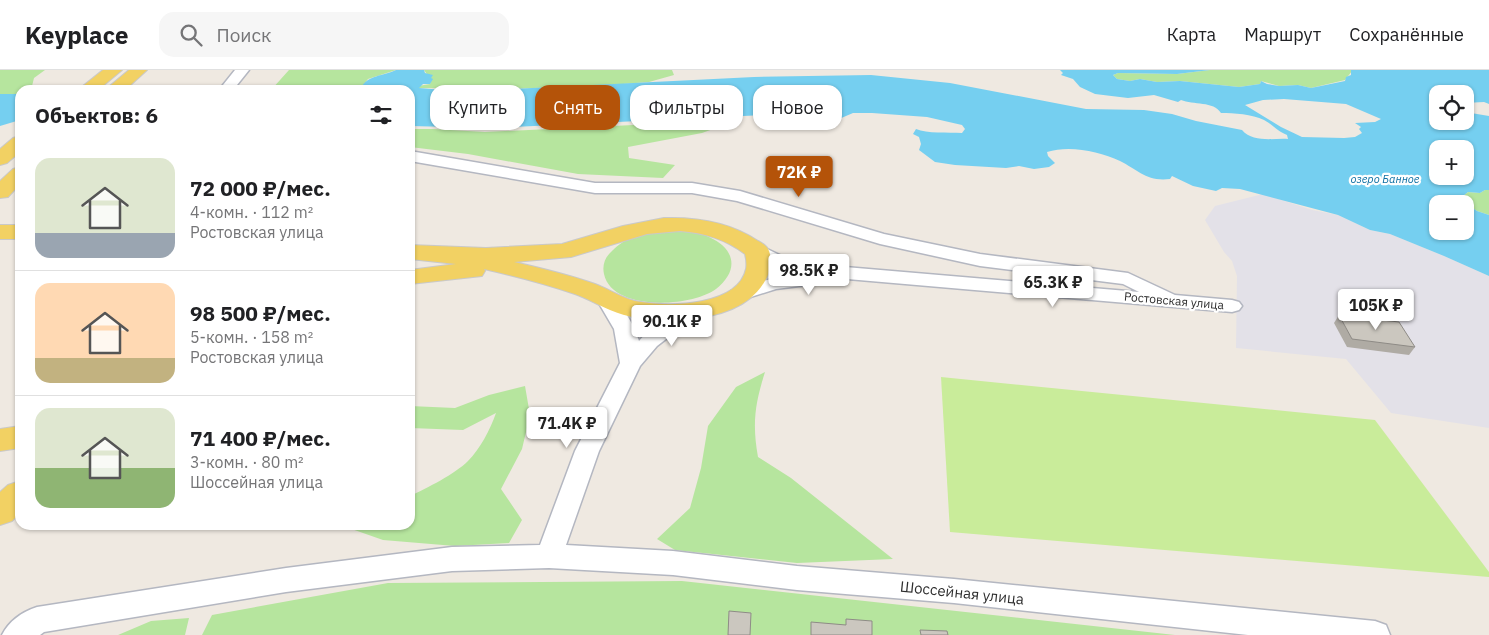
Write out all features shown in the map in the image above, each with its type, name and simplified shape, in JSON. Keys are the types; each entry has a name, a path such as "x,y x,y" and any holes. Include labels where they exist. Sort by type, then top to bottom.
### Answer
{"main road":[{"path":"97,85 111,78 135,73"},
{"path":"0,159 15,146"},
{"path":"0,192 15,178"},
{"path":"415,252 487,262 523,270 601,296 626,307 649,312 696,311 718,306 738,296 752,283 758,268 757,251 744,241 725,231 700,226 673,224 653,225 629,231 585,247 543,253 436,254"},
{"path":"0,232 15,232"},
{"path":"601,296 589,282 589,260 594,250 610,239"},
{"path":"415,276 443,272 523,270"},
{"path":"0,440 15,438"},
{"path":"0,511 15,498"}],"street":[{"path":"229,85 243,70"},
{"path":"415,157 461,163 595,188 692,188 740,196 880,239 980,260 1128,279 1171,301"},
{"path":"757,251 786,265 810,270 877,278"},
{"path":"738,296 761,286 801,279 877,278"},
{"name":"Ростовская улица","path":"877,278 1232,306"},
{"path":"601,296 622,320 630,340 631,363"},
{"path":"549,556 587,451 631,363 650,341 672,324 696,311"},
{"name":"Шоссейная улица","path":"18,635 37,620 286,580 452,559 549,556 672,563 796,578 954,591 1375,635"}],"shaded area":[{"path":"1263,194 1312,210 1338,215 1370,230 1390,234 1489,276 1489,428 1391,413 1346,359 1236,348 1237,276 1232,261 1224,252 1205,220 1215,206"}],"green space":[{"path":"0,70 45,70 34,78 32,85 15,85 15,94 0,94"},
{"path":"289,70 396,70 368,79 363,85 276,85"},
{"path":"424,70 672,70 674,75 649,82 623,84 535,85 535,88 525,88 525,85 430,85 430,88 419,88 418,86 430,84 431,80"},
{"path":"1210,70 1352,71 1345,80 1311,88 1298,85 1279,86 1261,81 1260,84 1239,87 1180,81 1157,82 1140,79 1130,81 1117,79 1113,75 1118,73 1177,74"},
{"path":"630,125 630,130 710,130 628,147 629,158 675,165 663,178 578,174 468,154 415,148 415,129 485,132 535,130 620,130 620,126"},
{"path":"1489,190 1489,215 1474,209 1474,195 1464,195 1468,192 1480,193"},
{"path":"672,229 705,235 725,248 729,254 731,268 723,282 716,289 689,300 654,302 637,300 622,295 610,286 603,267 606,259 614,249 625,240 634,236"},
{"path":"765,372 759,394 755,424 758,457 791,478 893,559 797,563 675,550 657,539 690,508 701,468 708,426 736,387"},
{"path":"941,377 1375,420 1489,572 1489,577 950,532"},
{"path":"525,386 530,415 522,449 501,489 522,520 509,543 455,546 383,540 354,530 415,530 415,494 448,476 468,461 484,439 496,413 463,430 415,428 415,406 455,408 489,395"},
{"path":"682,581 1175,635 202,635 212,615 388,583"},
{"path":"189,618 185,635 118,635 151,621"}],"water":[{"name":"озеро Банное","path":"396,70 424,70 425,73 433,75 430,84 423,84 419,88 430,89 430,126 415,126 415,85 363,85 367,81"},
{"name":"озеро Банное","path":"1060,70 1210,70 1177,74 1118,73 1113,75 1117,79 1130,81 1140,79 1157,82 1180,81 1239,87 1260,84 1261,81 1279,86 1298,85 1311,88 1345,81 1346,77 1351,75 1351,70 1489,70 1489,104 1484,102 1474,103 1474,85 1429,85 1429,130 1474,130 1474,114 1489,116 1489,190 1480,193 1468,192 1464,195 1429,195 1429,240 1474,240 1474,209 1489,215 1489,276 1390,234 1370,230 1338,215 1240,189 1222,188 1216,191 1193,186 1172,176 1170,179 1155,179 1103,154 1084,150 1065,149 1047,152 1048,156 1055,163 1049,167 1034,169 1019,166 1006,168 935,162 919,150 921,144 919,137 913,134 916,129 932,132 962,133 965,129 962,125 927,117 872,113 853,113 842,118 842,85 753,85 753,115 743,116 743,85 630,85 630,121 620,122 620,85 593,85 754,77 871,75 950,83 1086,109 1144,110 1172,114 1242,130 1252,137 1288,139 1287,135 1264,120 1249,115 1221,113 1218,109 1208,105 1181,100 1178,102 1154,95 1128,98 1095,94 1080,87 1073,79 1061,75 1063,73","holes":["1284,99 1346,104 1381,119 1375,122 1355,123 1361,127 1359,129 1362,133 1355,137 1302,137 1281,127 1245,105 1263,100"]},
{"name":"озеро Банное","path":"525,88 535,88 535,126 525,126"},
{"path":"0,94 15,94 15,122 0,126"}],"building":[{"path":"1339,315 1399,322 1415,347 1352,339"},
{"path":"729,611 751,613 750,635 728,635"},
{"path":"846,619 872,621 872,635 811,635 811,622 846,625"},
{"path":"920,630 947,631 948,635 921,635"}]}
